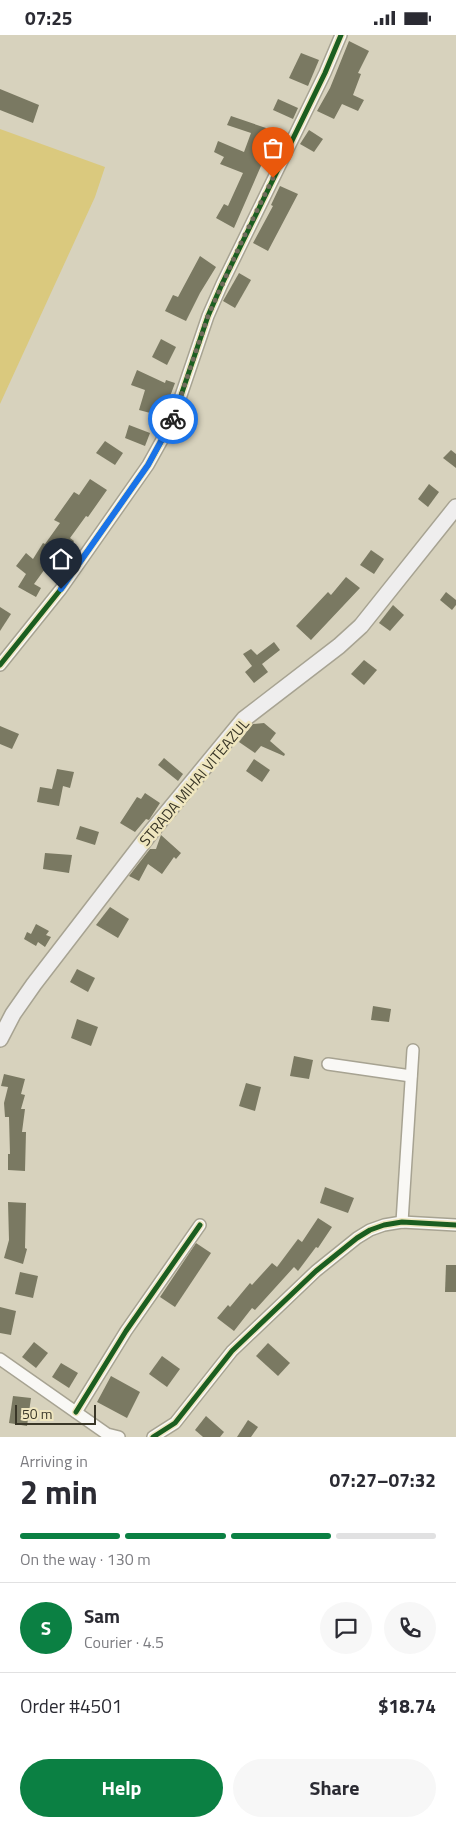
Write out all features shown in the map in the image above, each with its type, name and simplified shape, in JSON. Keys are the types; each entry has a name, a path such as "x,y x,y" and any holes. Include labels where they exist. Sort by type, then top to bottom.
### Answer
{"main road":[{"name":"STRADA MIHAI VITEAZUL","path":"0,1039 13,1014 34,984 151,832 244,719 339,646 361,626 456,507"}],"street":[{"path":"0,665 61,589 148,465 172,422 208,316 341,35"},
{"path":"402,1222 413,1049"},
{"path":"328,1064 411,1076"},
{"path":"153,1437 175,1423 232,1351 316,1271 357,1238 370,1230 384,1225 402,1222 456,1225"},
{"path":"76,1412 126,1331 200,1225"},
{"path":"0,1359 107,1434 119,1437"}],"shaded area":[{"path":"0,129 105,167 95,197 0,404"}],"building":[{"path":"349,41 369,51 358,73 361,74 353,95 364,100 358,111 342,104 334,119 317,111 330,88"},
{"path":"301,53 319,60 308,86 289,78"},
{"path":"0,89 39,105 33,123 0,110"},
{"path":"278,99 298,108 293,119 273,110"},
{"path":"231,116 266,128 256,156 264,159 234,228 216,218 224,204 228,206 243,173 220,164 224,157 214,152 218,141 244,152 251,133 227,125"},
{"path":"309,130 323,139 314,152 300,144"},
{"path":"280,186 298,194 268,251 253,243 273,206 271,205"},
{"path":"200,256 216,267 186,321 165,311 173,295 178,297"},
{"path":"239,273 251,280 235,308 223,301"},
{"path":"161,339 176,347 167,365 152,357"},
{"path":"137,370 165,383 166,380 175,383 165,410 156,408 154,414 139,410 145,390 131,385"},
{"path":"129,425 150,433 145,446 125,438"},
{"path":"105,441 123,453 115,465 96,453"},
{"path":"451,450 456,454 456,468 443,458"},
{"path":"90,479 107,490 70,538 74,541 55,565 50,562 34,584 41,588 36,597 18,587 26,574 16,566 26,553 33,559 43,543 45,544 60,523 54,520 74,492 79,495"},
{"path":"429,484 439,492 428,507 418,499"},
{"path":"371,550 384,559 374,574 360,565"},
{"path":"346,577 360,588 311,640 296,626 328,592 331,595"},
{"path":"446,592 456,600 456,605 452,610 440,600"},
{"path":"393,605 404,615 390,631 379,623"},
{"path":"0,607 11,614 0,631"},
{"path":"274,642 280,650 262,664 268,672 254,683 245,672 252,666 243,654 251,649 257,655"},
{"path":"364,660 377,670 364,685 351,674"},
{"path":"264,723 276,733 270,741 285,754 284,756 261,746 255,753 239,742 253,724"},
{"path":"0,726 19,734 12,749 0,744"},
{"path":"164,758 183,774 178,781 158,765"},
{"path":"254,759 270,770 262,782 246,771"},
{"path":"57,769 74,772 70,788 63,786 59,806 37,802 40,787 52,789"},
{"path":"145,793 160,803 149,820 146,819 135,832 120,823 137,797 141,799"},
{"path":"80,826 99,832 95,845 76,839"},
{"path":"161,835 181,853 176,859 174,857 162,874 148,864 139,881 129,876 150,849 156,849"},
{"path":"45,853 72,855 69,873 43,869"},
{"path":"110,907 129,919 118,938 96,925"},
{"path":"36,924 49,931 46,935 51,937 45,947 38,942 36,946 24,939 27,932 31,934"},
{"path":"77,969 95,978 88,992 70,982"},
{"path":"373,1006 391,1009 389,1022 371,1020"},
{"path":"77,1019 98,1027 91,1046 71,1038"},
{"path":"294,1056 313,1060 309,1079 290,1076"},
{"path":"4,1074 25,1079 21,1094 25,1095 21,1109 25,1109 22,1132 26,1132 25,1171 8,1170 8,1154 10,1154 9,1117 5,1117 4,1103 8,1087 1,1086"},
{"path":"246,1083 261,1087 255,1111 239,1106"},
{"path":"325,1187 354,1198 348,1213 320,1203"},
{"path":"8,1202 26,1203 25,1248 27,1249 23,1264 4,1258 9,1240"},
{"path":"318,1218 332,1227 318,1248 316,1247 298,1271 294,1267 255,1310 252,1308 234,1331 217,1318 272,1263 277,1267 298,1239 302,1242"},
{"path":"196,1243 211,1253 175,1307 160,1297"},
{"path":"446,1265 456,1265 456,1292 445,1292"},
{"path":"20,1272 38,1276 33,1298 15,1294"},
{"path":"0,1307 16,1311 11,1335 0,1333"},
{"path":"34,1342 48,1353 36,1368 22,1357"},
{"path":"268,1343 290,1363 278,1376 256,1356"},
{"path":"162,1356 180,1369 167,1387 149,1374"},
{"path":"61,1363 78,1373 69,1388 52,1377"},
{"path":"111,1376 140,1392 127,1418 97,1402"},
{"path":"13,1396 31,1398 27,1426 9,1423"},
{"path":"206,1416 224,1432 220,1437 203,1437 195,1430"},
{"path":"248,1420 258,1427 251,1437 237,1437"}],"cycle path":[{"path":"0,665 61,589 148,465 172,422 208,316 325,73 341,35"},
{"path":"153,1437 175,1423 232,1351 316,1271 357,1238 370,1230 384,1225 402,1222 456,1225"},
{"path":"76,1412 126,1331 200,1225"}],"way so far":[{"path":"173,419 208,316 273,178"}],"route":[{"path":"61,589 148,465 173,419"}]}
